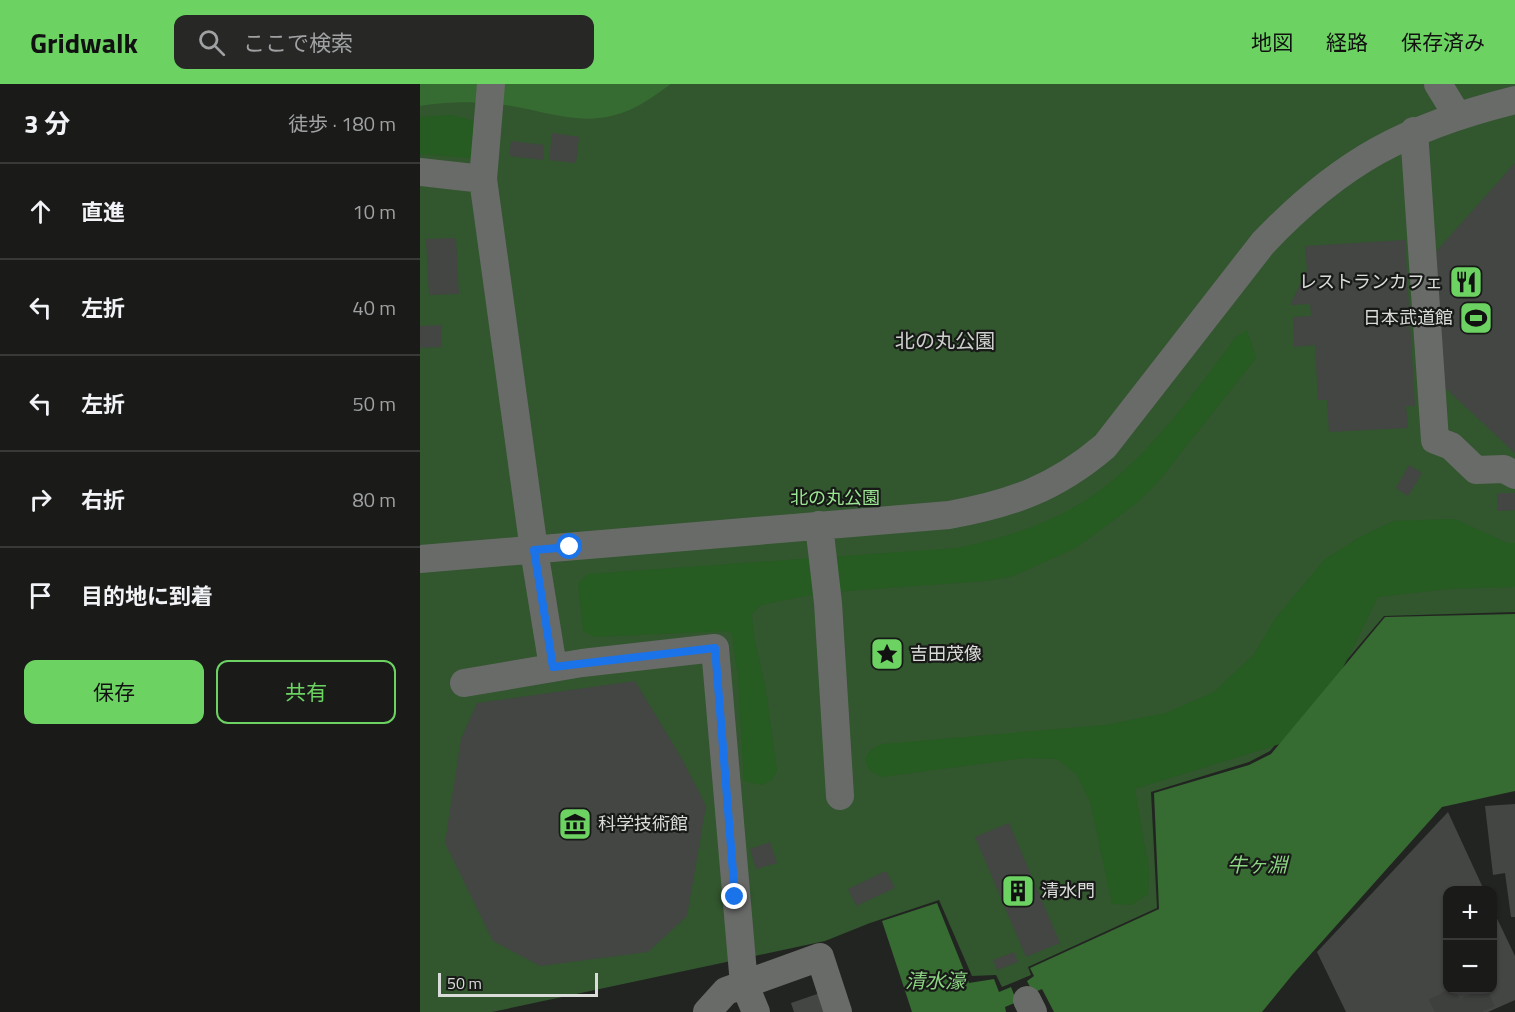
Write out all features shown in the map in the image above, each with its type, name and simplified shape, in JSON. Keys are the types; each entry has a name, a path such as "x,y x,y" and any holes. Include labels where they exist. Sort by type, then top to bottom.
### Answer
{"street":[{"path":"491,84 483,179 534,550 553,667"},
{"path":"1438,84 1457,115"},
{"path":"420,559 949,515 992,507 1023,498 1080,468 1105,446 1263,243 1290,213 1330,180 1414,131 1457,115 1515,100"},
{"path":"1414,131 1435,440 1451,446 1476,470 1504,469 1515,475"},
{"path":"420,172 483,179"},
{"path":"819,525 828,603 840,796"},
{"path":"464,683 553,667 715,648 744,983 756,1012"},
{"path":"706,1012 726,991 820,957 838,1012"}],"green space":[{"name":"北の丸公園","path":"420,84 1515,84 1515,612 1384,616 1270,751 1249,762 1151,792 1157,908 1028,967 1031,975 1002,987 996,975 972,976 939,900 825,941 492,1012 420,1012"}],"shaded area":[{"path":"451,115 475,121 477,156 469,158 420,154 420,117"},
{"path":"1247,330 1256,358 1158,482 1138,502 1076,548 1013,576 985,581 820,593 761,605 752,614 754,637 765,685 777,770 772,780 762,785 744,781 738,678 732,634 726,631 595,637 583,631 578,583 588,574 957,548 1014,533 1052,518 1103,488 1140,455 1174,418 1235,338"},
{"path":"1455,519 1507,543 1515,543 1515,587 1448,589 1378,597 1329,696 1280,744 1135,789 1149,871 1148,894 1131,905 1112,904 1090,801 1076,774 1057,759 1025,758 882,777 869,770 865,759 872,749 882,744 1105,725 1166,713 1214,692 1254,654 1274,620 1325,559 1360,537 1394,521"}],"water":[{"path":"420,84 671,84 630,110 602,118 589,119 488,103 454,102 420,106"},
{"name":"牛ヶ淵","path":"1515,614 1515,791 1442,807 1262,1012 1054,1012 1042,989 1033,993 1027,981 1034,976 1030,968 1159,909 1154,793 1249,765 1271,754 1385,617"},
{"name":"清水濠","path":"937,903 969,983 994,979 999,992 1011,987 1017,1002 1005,1007 1006,1012 912,1012 882,921"}],"building":[{"path":"552,133 579,137 576,163 549,160"},
{"path":"511,141 544,145 543,160 509,156"},
{"name":"日本武道館","path":"1515,163 1515,453 1439,382 1434,254"},
{"path":"456,238 459,294 429,295 426,239"},
{"path":"1405,240 1415,406 1406,406 1408,428 1329,432 1327,400 1318,400 1315,345 1294,347 1293,317 1311,316 1310,304 1290,305 1307,270 1305,246"},
{"path":"442,325 442,347 420,348 420,326"},
{"path":"1409,465 1422,473 1408,496 1396,488"},
{"path":"1497,493 1515,493 1515,510 1498,511"},
{"name":"科学技術館","path":"635,681 682,759 706,806 687,916 648,952 540,966 493,941 445,843 461,739 477,703"},
{"path":"1515,804 1515,917 1511,917 1505,873 1493,875 1485,806"},
{"path":"1448,812 1482,886 1443,886 1443,994 1497,994 1497,918 1515,956 1515,1000 1488,1012 1346,1012 1317,952"},
{"name":"清水門","path":"1009,823 1060,943 1026,957 975,837"},
{"path":"770,842 777,863 756,869 750,849"},
{"path":"886,871 895,888 856,906 848,889"},
{"path":"1014,952 1018,962 997,970 993,960"},
{"path":"820,993 826,1012 794,1012 791,1003"}],"tunnel":[{"path":"1435,1012 1473,993 1482,1012"}],"place":[{"name":"レストランカフェ","path":"1466,282"},
{"name":"日本武道館","path":"1476,318"},
{"name":"吉田茂像","path":"887,654"},
{"name":"科学技術館","path":"575,824"},
{"name":"清水門","path":"1018,891"}],"district":[{"name":"北の丸公園","path":"945,341"}],"route":[{"path":"570,547 534,550 553,667 715,648 735,897"}]}
